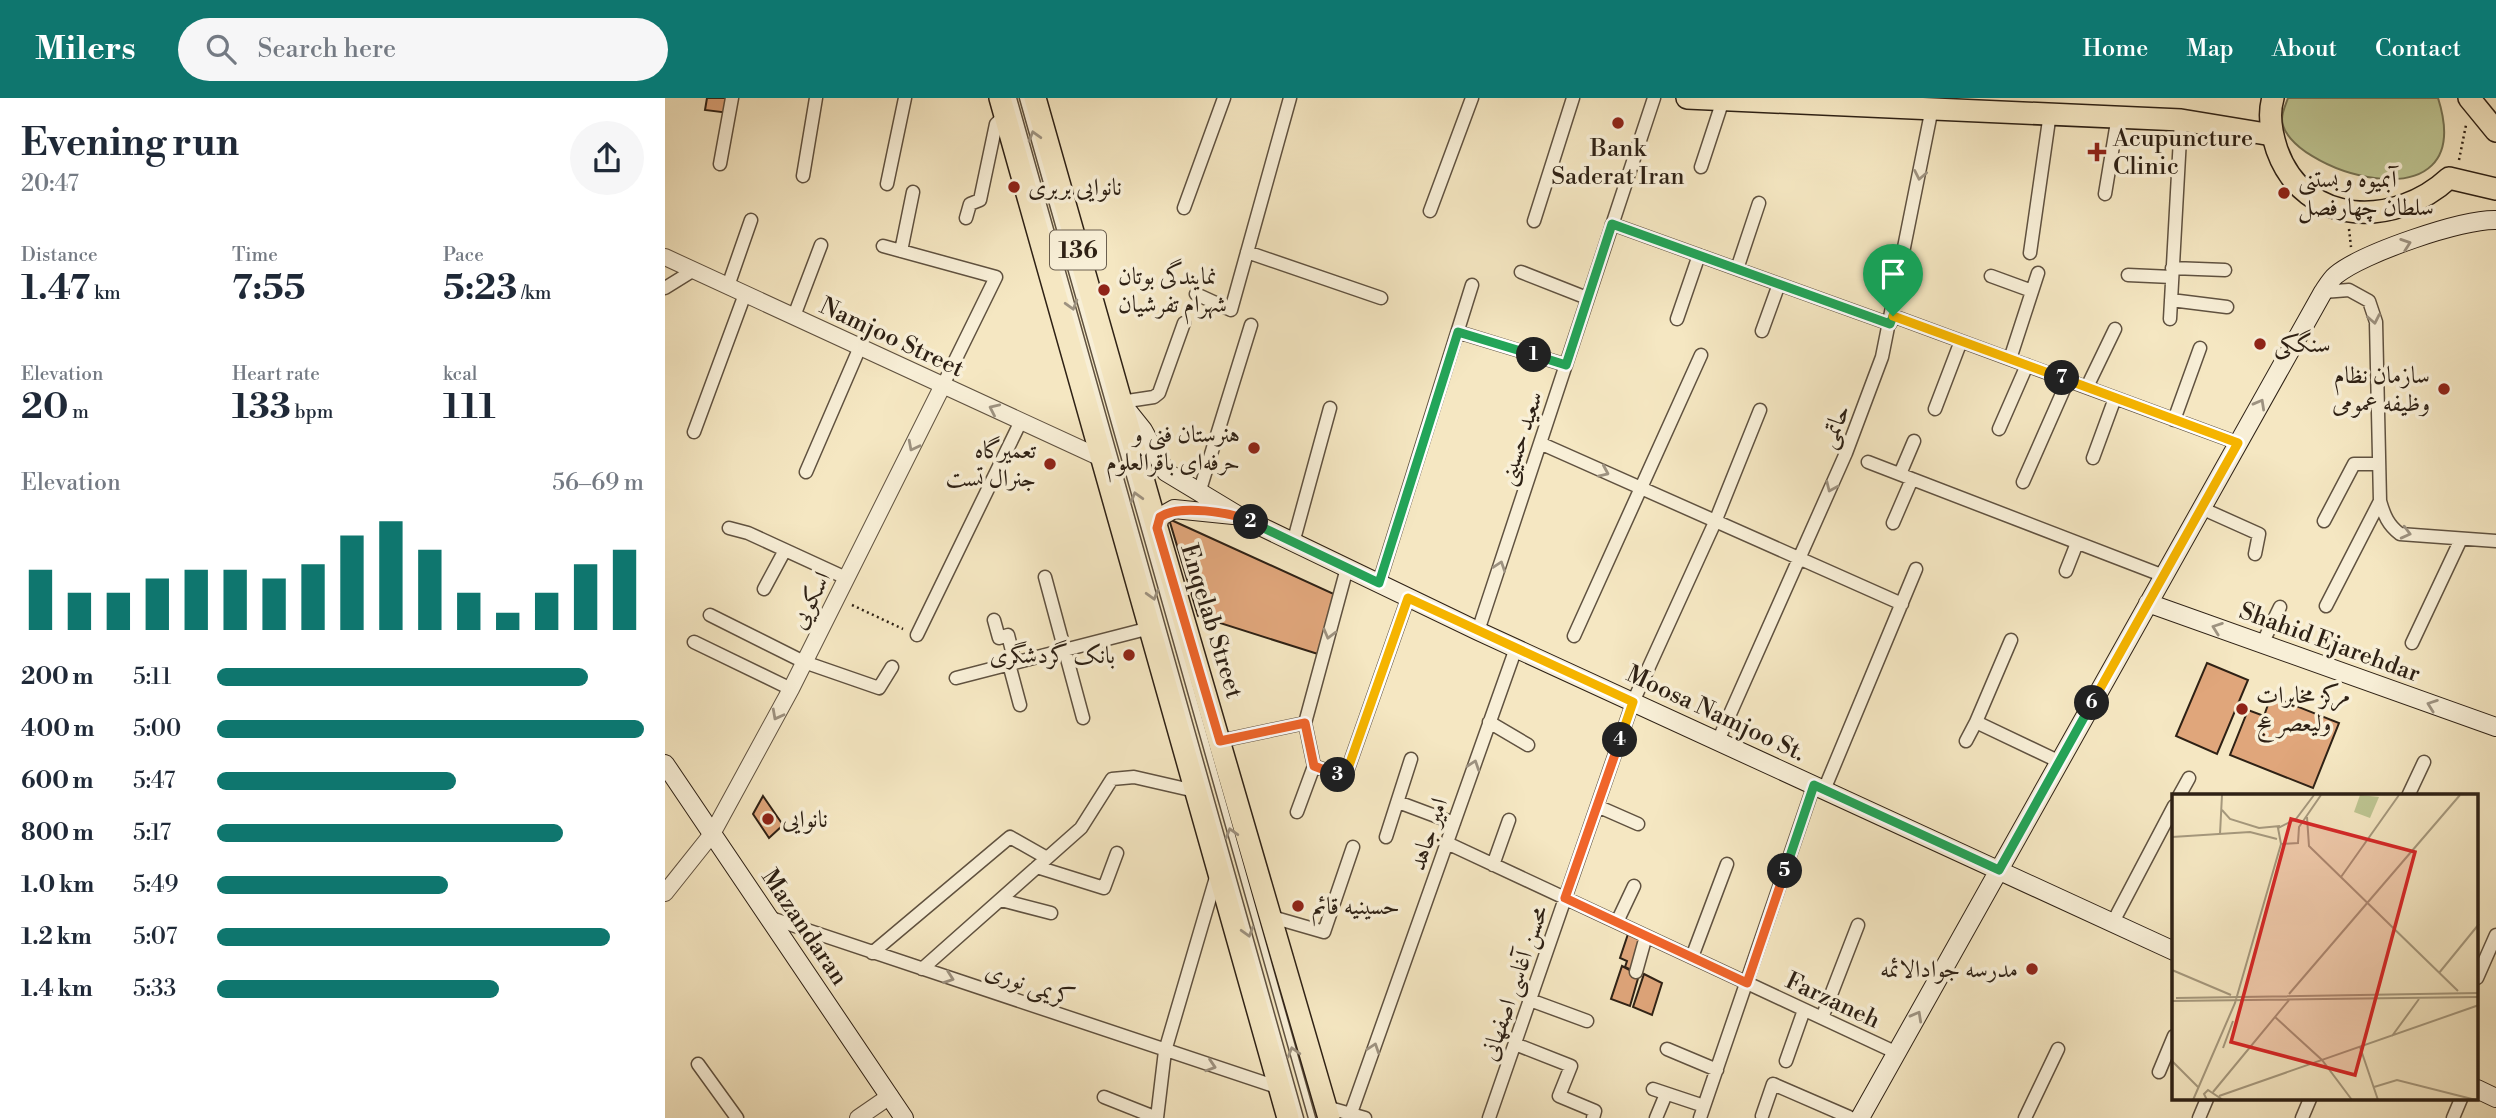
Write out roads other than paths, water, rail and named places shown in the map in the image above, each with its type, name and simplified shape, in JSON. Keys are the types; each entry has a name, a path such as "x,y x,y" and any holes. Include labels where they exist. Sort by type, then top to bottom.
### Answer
{"main road":[{"path":"1687,98 2181,120 2272,135"},
{"path":"2273,98 2272,135 2281,162 2298,185 2321,202 2347,212 2377,214 2406,206 2432,194 2449,178 2496,189"},
{"name":"Enqelab Street","path":"1034,101 1272,918 1323,1114"},
{"name":"136","path":"1003,102 1288,1118"},
{"path":"2471,106 2496,131"},
{"path":"1860,1118 2323,292 2336,275 2372,255 2475,219 2496,219"},
{"name":"Moosa Namjoo St.","path":"1121,402 1143,430 1160,465 1173,478 1239,516 1478,631 2172,950"},
{"name":"Moosa Namjoo St.","path":"1157,528 1160,517 1174,509 1239,516"},
{"name":"Shahid Ejarehdar","path":"2148,603 2496,727"},
{"name":"Mazandaran","path":"665,764 905,1118"},
{"path":"2479,1090 2496,1098"}],"street":[{"path":"720,164 731,98"},
{"path":"803,176 816,98"},
{"path":"887,184 905,98"},
{"path":"1184,208 1224,98"},
{"path":"1196,294 1231,310 1290,98"},
{"path":"1430,211 1472,98"},
{"path":"1534,221 1573,98"},
{"name":"سعید حسینی","path":"1478,631 1542,444 1587,298 1654,98"},
{"path":"1701,167 1723,100"},
{"path":"966,218 970,204 980,200 1003,102"},
{"name":"حاتمی","path":"1718,741 1866,404 1891,320 1932,108"},
{"path":"2030,253 2050,113"},
{"path":"2105,194 2118,117"},
{"path":"2170,319 2181,120"},
{"path":"901,251 913,192"},
{"path":"1737,269 1759,203"},
{"path":"729,286 751,220"},
{"path":"1612,224 1779,284 1961,341 2238,443"},
{"path":"794,316 821,245"},
{"path":"883,246 996,277 943,385"},
{"path":"1247,252 1381,298"},
{"path":"1677,319 1699,256"},
{"name":"Namjoo Street","path":"665,257 1101,458"},
{"path":"665,288 694,270"},
{"path":"2128,275 2225,270"},
{"path":"1521,272 1587,298"},
{"path":"2010,359 2038,273"},
{"path":"1991,276 2032,290"},
{"path":"1762,331 1779,284"},
{"path":"1379,583 1472,285"},
{"path":"2323,292 2350,290 2369,301 2376,322 2380,501 2384,515 2400,534 2496,541"},
{"path":"694,432 745,294"},
{"path":"2171,300 2227,307"},
{"path":"1121,402 1154,397 1159,393 1184,323"},
{"path":"1199,493 1251,325"},
{"path":"2087,387 2115,329"},
{"path":"1458,332 1566,365"},
{"path":"1935,409 1961,341"},
{"path":"806,472 860,347"},
{"path":"2174,419 2200,348"},
{"path":"1574,636 1701,355"},
{"path":"1999,429 2027,365"},
{"path":"2023,482 2068,380"},
{"name":"اسکویی","path":"665,893 712,834 791,689 943,385"},
{"path":"2093,458 2115,398"},
{"path":"1293,543 1330,408"},
{"name":"محسن آغاسی اصفهانی","path":"1489,1118 1633,702 1715,522 1760,410"},
{"path":"917,635 1021,421"},
{"path":"1893,523 1914,441"},
{"path":"1542,444 1902,604"},
{"path":"1868,461 2164,576"},
{"path":"2324,521 2354,464 2379,464"},
{"path":"2326,606 2380,501"},
{"path":"2201,509 2259,534 2255,554"},
{"path":"729,528 846,578"},
{"path":"2412,643 2461,539"},
{"path":"2066,571 2077,542"},
{"path":"764,589 785,550"},
{"path":"1297,812 1314,766 1305,723 1347,568"},
{"path":"1653,1089 1702,1112 1819,788 1916,569"},
{"path":"1045,578 1083,718"},
{"path":"1314,766 1345,777 1408,598"},
{"path":"2262,644 2280,607"},
{"path":"710,615 804,662 879,688 892,667"},
{"path":"995,620 999,638 1008,635 1020,705"},
{"path":"956,678 1150,628"},
{"path":"1966,741 2011,640"},
{"path":"694,642 791,689"},
{"name":"امیر جاهد","path":"1352,1113 1515,648"},
{"path":"1976,722 2060,762"},
{"path":"1220,741 1305,723"},
{"path":"1489,723 1528,745"},
{"path":"1386,837 1411,759"},
{"path":"2413,794 2424,762"},
{"path":"922,969 1086,822 1112,779 1134,777 1195,791"},
{"path":"2180,794 2189,778"},
{"path":"1398,802 1454,823"},
{"path":"1597,806 1638,824"},
{"path":"2113,922 2172,810"},
{"path":"1493,865 1509,820"},
{"path":"873,953 1010,837 1047,858"},
{"name":"Farzaneh","path":"1447,843 1897,1053"},
{"path":"1272,918 1324,932 1353,847"},
{"path":"1037,867 1104,888 1117,853"},
{"path":"1692,957 1727,864"},
{"path":"1104,1097 1157,1118 1165,1051 1218,869"},
{"path":"1617,922 1634,886"},
{"path":"1001,900 1051,913"},
{"name":"کریمی نوری","path":"768,917 1280,1088"},
{"path":"1822,1018 1858,925"},
{"path":"2479,973 2496,935"},
{"path":"1636,972 1646,936"},
{"path":"1530,1000 1587,1021"},
{"path":"1786,1061 1804,1010"},
{"path":"2159,1072 2172,1041"},
{"path":"1515,1044 1571,1066 1559,1096 1595,1111 1593,1118"},
{"path":"1667,1049 1717,1070"},
{"path":"2025,1118 2058,1049"},
{"path":"698,1063 737,1118"},
{"path":"1762,1116 1773,1084 1849,1117"},
{"path":"1656,1118 1666,1094"},
{"path":"858,1118 890,1096"},
{"path":"2199,1118 2207,1100"},
{"path":"2302,1118 2310,1100"},
{"path":"2453,1118 2461,1100"},
{"path":"1323,1114 1352,1113 1365,1118"}],"lane":[{"path":"1034,101 1323,1114"},
{"path":"1003,102 1300,1118"}],"place":[{"name":"Bank Saderat Iran","path":"1618,123"},
{"name":"Acupuncture Clinic","path":"2097,152"},
{"name":"نانوایی بربری","path":"1014,187"},
{"name":"آبمیوه و بستنی سلطان چهارفصل","path":"2284,193"},
{"name":"نمایندگی بوتان شهرام تفرشیان","path":"1104,290"},
{"name":"سنگکی","path":"2260,344"},
{"name":"سازمان نظام وظیفه عمومی","path":"2444,389"},
{"name":"هنرستان فنی و حرفه‌ای باقرالعلوم","path":"1254,448"},
{"name":"تعمیرگاه جنرال تست","path":"1050,464"},
{"name":"بانک گردشگری","path":"1129,655"},
{"name":"مرکز مخابرات ولیعصر عج","path":"2242,709"},
{"name":"نانوایی","path":"768,819"},
{"name":"حسینیه قائم","path":"1298,906"},
{"name":"مدرسه جوادالائمه","path":"2032,969"}]}
